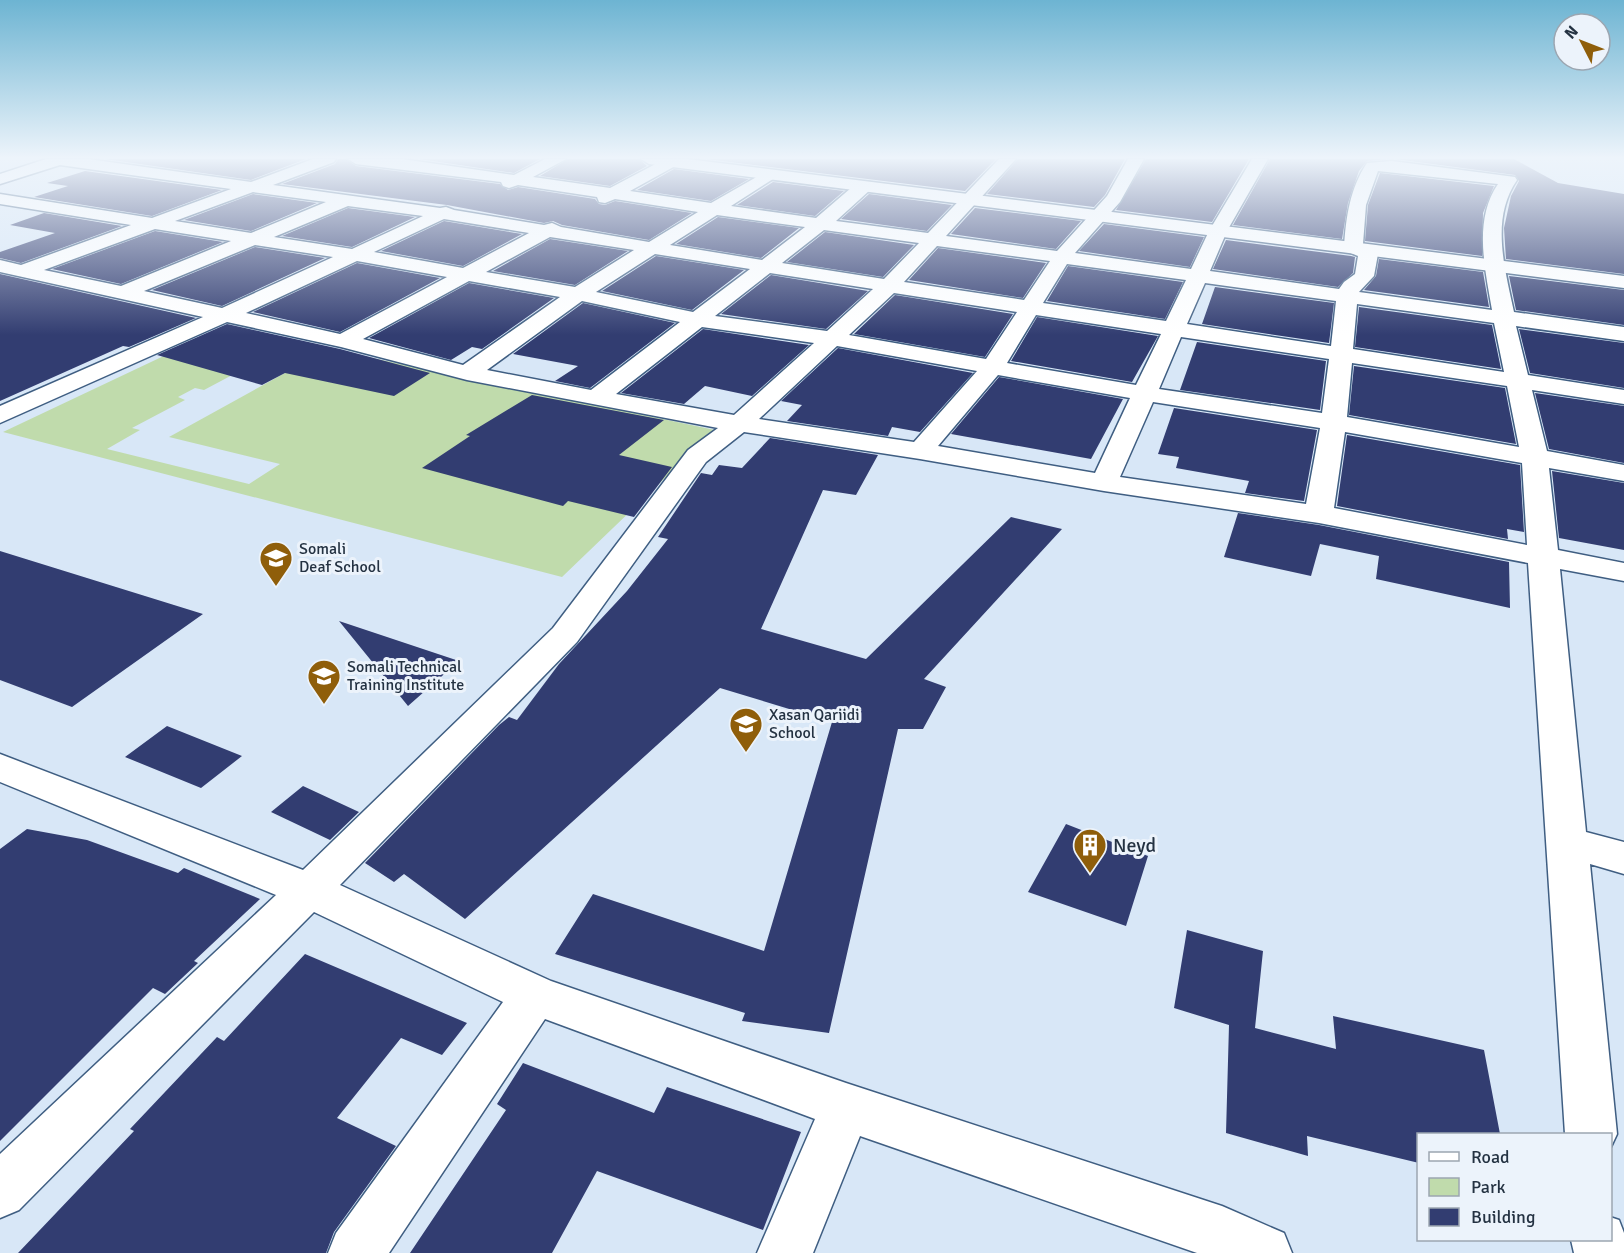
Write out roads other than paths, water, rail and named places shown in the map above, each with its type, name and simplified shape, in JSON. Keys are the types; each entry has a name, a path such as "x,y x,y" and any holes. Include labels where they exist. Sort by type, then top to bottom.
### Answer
{"street":[{"path":"10,221 20,217"},
{"path":"120,217 356,255 578,294 700,320 833,339 992,368 1334,422 1624,473"},
{"path":"8,272 172,217"},
{"path":"122,293 303,217"},
{"path":"0,415 437,217"},
{"path":"465,217 1028,308 1175,328 1624,397"},
{"path":"343,340 570,217"},
{"path":"467,373 578,294 700,217"},
{"path":"772,217 1624,334"},
{"path":"597,398 700,320 827,217"},
{"path":"0,1191 309,890 565,635 697,456 739,424 833,339 889,286 954,217"},
{"path":"920,451 992,368 1062,257 1099,217"},
{"path":"1112,217 1624,282"},
{"path":"1104,483 1146,394 1197,275 1226,217"},
{"path":"1353,247 1356,217"},
{"path":"1492,217 1503,318 1535,458 1569,843 1591,1133"},
{"path":"1319,514 1334,422 1347,295 1352,286 1364,276 1368,254 1353,247"},
{"path":"8,272 122,293 343,340 467,373 597,398 739,424 920,451 1104,483 1319,514 1543,559 1624,572"},
{"path":"0,766 309,890 535,995 1235,1247"},
{"path":"1569,843 1624,858"},
{"path":"356,1253 535,995"},
{"path":"785,1253 846,1107"}],"place":[{"name":"Somali Deaf School","path":"276,587"},
{"name":"Somali Technical Training Institute","path":"324,705"},
{"name":"Xasan Qariidi School","path":"746,753"},
{"name":"Neyd","path":"1090,874"}]}
